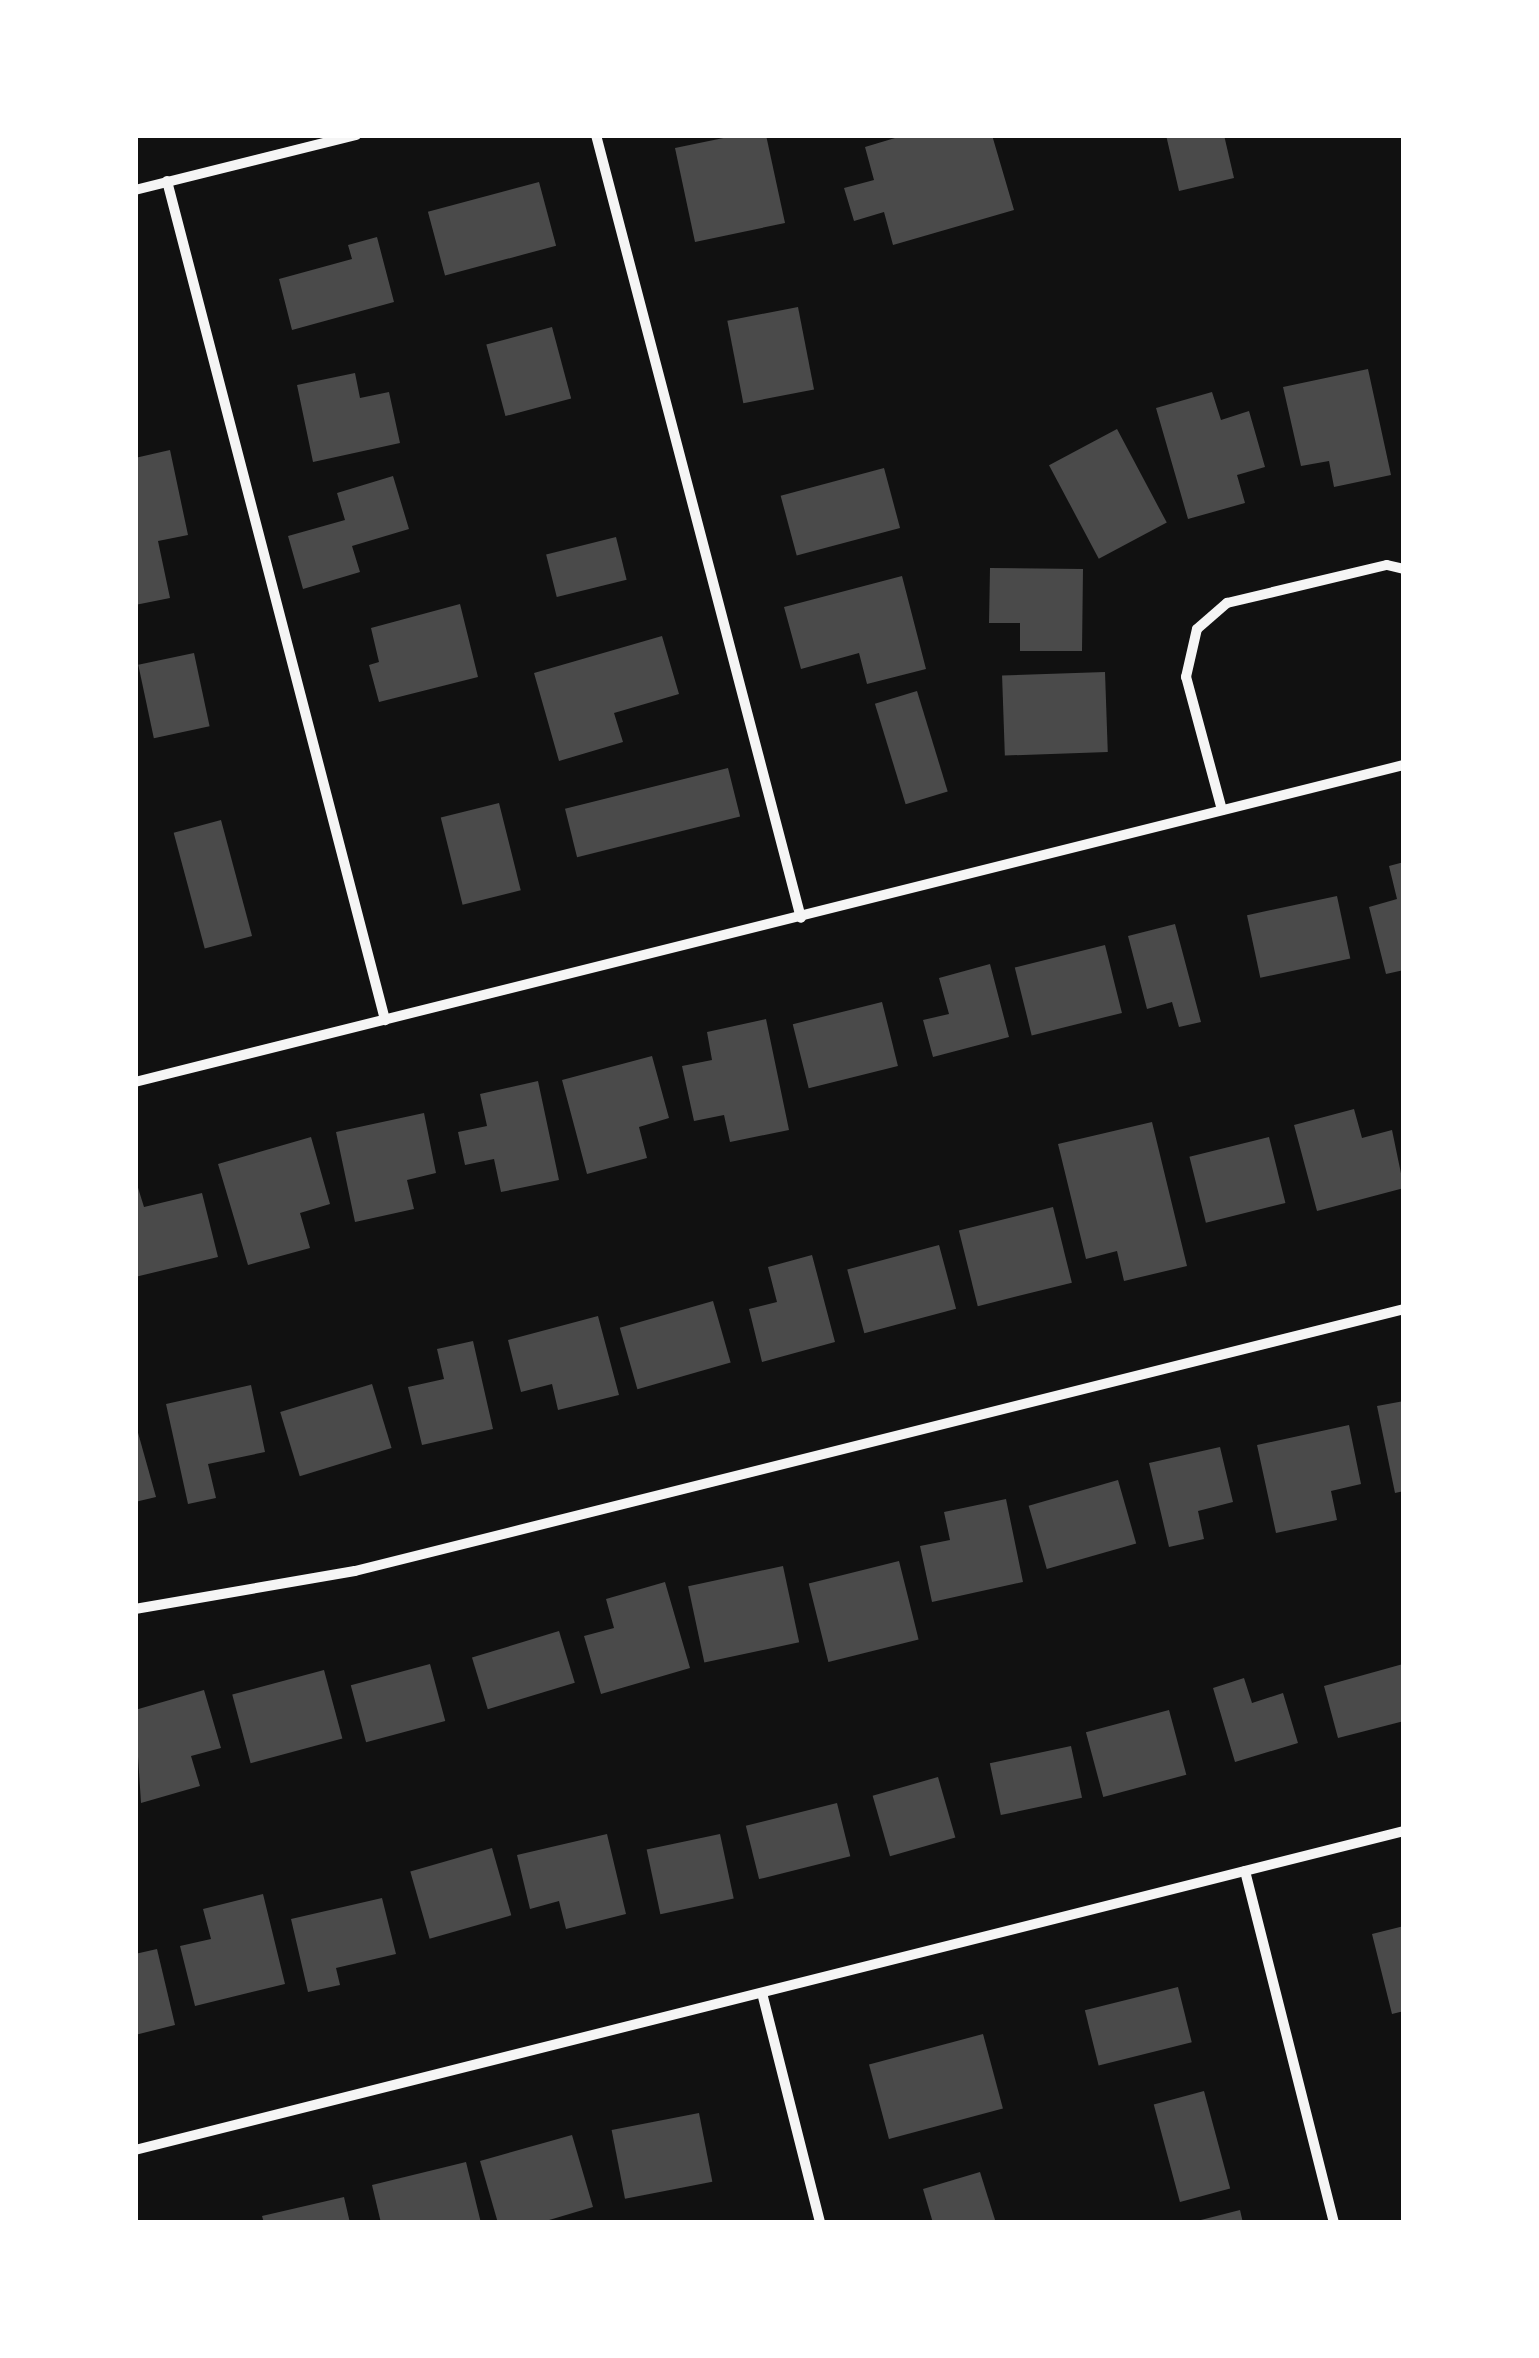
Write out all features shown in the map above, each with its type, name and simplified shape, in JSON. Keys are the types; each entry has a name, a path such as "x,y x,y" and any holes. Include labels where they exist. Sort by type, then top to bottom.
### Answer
{"street":[{"path":"135,190 356,135"},
{"path":"596,135 800,918"},
{"path":"167,182 385,1020"},
{"path":"1222,810 1186,677 1197,629 1227,603 1388,565 1404,569"},
{"path":"135,1082 1404,765"},
{"path":"135,1608 355,1571 1404,1310"},
{"path":"135,2150 1404,1831"},
{"path":"1245,1871 1334,2223"},
{"path":"762,1993 820,2223"}],"building":[{"path":"738,135 766,135 785,223 695,242 675,148"},
{"path":"905,135 992,135 1014,210 893,245 884,212 854,221 844,188 874,180 865,147"},
{"path":"1166,135 1224,135 1234,178 1179,191"},
{"path":"539,182 556,246 445,276 428,212"},
{"path":"377,237 394,302 292,330 279,279 352,259 348,245"},
{"path":"798,307 814,389 743,403 727,321"},
{"path":"552,327 571,398 505,416 486,345"},
{"path":"1368,369 1391,475 1334,487 1329,461 1301,466 1283,387"},
{"path":"355,373 360,398 389,392 400,443 313,462 297,385"},
{"path":"1212,392 1221,420 1249,411 1265,467 1237,475 1245,503 1188,519 1156,408"},
{"path":"1117,429 1167,523 1099,559 1049,465"},
{"path":"170,450 188,535 158,541 170,598 135,605 135,458"},
{"path":"884,468 900,528 797,556 781,496"},
{"path":"393,476 409,529 352,546 360,572 303,589 288,536 345,520 337,493"},
{"path":"616,537 627,580 557,597 546,554"},
{"path":"990,568 1083,569 1082,651 1020,651 1020,623 989,623"},
{"path":"902,576 926,669 867,684 859,653 801,669 784,607"},
{"path":"460,604 478,677 379,702 369,665 379,662 371,628"},
{"path":"662,636 679,694 614,713 623,742 559,761 534,673"},
{"path":"194,653 210,726 154,738 138,665"},
{"path":"1105,672 1108,752 1005,756 1002,676"},
{"path":"917,691 948,791 906,804 875,704"},
{"path":"728,768 740,817 577,857 565,809"},
{"path":"499,803 521,890 463,905 441,818"},
{"path":"221,820 252,936 205,949 174,833"},
{"path":"1404,862 1404,970 1386,974 1369,907 1397,899 1389,866"},
{"path":"1337,896 1350,959 1260,978 1247,915"},
{"path":"1175,924 1201,1022 1179,1027 1172,1002 1147,1009 1128,936"},
{"path":"1105,945 1122,1013 1032,1035 1015,967"},
{"path":"990,964 1009,1037 933,1057 923,1020 949,1014 939,978"},
{"path":"882,1002 898,1066 809,1088 793,1024"},
{"path":"766,1019 789,1130 730,1142 724,1115 694,1121 682,1066 712,1060 707,1032"},
{"path":"652,1056 669,1118 639,1127 647,1158 587,1174 562,1080"},
{"path":"538,1081 559,1180 501,1192 494,1159 465,1165 458,1132 487,1126 480,1094"},
{"path":"1354,1109 1362,1138 1392,1130 1404,1188 1317,1211 1294,1125"},
{"path":"424,1113 436,1173 407,1180 414,1209 355,1222 336,1132"},
{"path":"1152,1122 1187,1266 1124,1281 1117,1251 1086,1259 1058,1144"},
{"path":"311,1137 330,1204 300,1213 310,1248 248,1265 218,1164"},
{"path":"1269,1137 1285,1203 1206,1223 1189,1157"},
{"path":"135,1178 144,1207 202,1193 218,1257 135,1277"},
{"path":"1053,1207 1072,1283 978,1306 959,1230"},
{"path":"939,1245 956,1309 864,1333 847,1270"},
{"path":"812,1255 835,1342 762,1362 749,1309 777,1302 768,1267"},
{"path":"713,1301 731,1363 637,1389 620,1328"},
{"path":"598,1316 619,1395 558,1410 552,1384 521,1392 508,1340"},
{"path":"473,1341 493,1429 422,1445 408,1387 444,1379 437,1349"},
{"path":"372,1384 392,1448 300,1476 280,1412"},
{"path":"251,1385 265,1452 208,1464 216,1498 188,1504 166,1404"},
{"path":"1404,1401 1404,1491 1395,1493 1377,1406"},
{"path":"135,1422 156,1497 135,1502"},
{"path":"1349,1425 1361,1484 1331,1491 1337,1520 1276,1533 1257,1445"},
{"path":"1220,1447 1233,1502 1198,1511 1204,1539 1169,1547 1149,1463"},
{"path":"1118,1480 1136,1543 1047,1569 1029,1506"},
{"path":"1006,1499 1023,1582 932,1602 920,1546 950,1540 944,1512"},
{"path":"899,1561 919,1640 828,1662 809,1583"},
{"path":"783,1566 799,1642 704,1662 688,1586"},
{"path":"665,1582 690,1668 601,1694 584,1636 614,1628 606,1599"},
{"path":"559,1631 575,1683 488,1709 472,1658"},
{"path":"430,1664 445,1721 366,1742 351,1685"},
{"path":"1403,1664 1404,1721 1338,1738 1324,1686"},
{"path":"324,1670 342,1739 251,1763 232,1695"},
{"path":"1244,1678 1252,1703 1283,1693 1298,1743 1235,1762 1213,1688"},
{"path":"204,1690 221,1748 191,1756 200,1786 141,1803 135,1710"},
{"path":"1169,1710 1186,1775 1103,1797 1086,1732"},
{"path":"1071,1746 1082,1798 1001,1815 990,1763"},
{"path":"938,1777 955,1838 890,1856 873,1796"},
{"path":"837,1803 850,1856 759,1879 746,1826"},
{"path":"607,1834 626,1914 566,1929 559,1901 530,1909 517,1855"},
{"path":"720,1834 734,1899 660,1914 647,1850"},
{"path":"492,1848 511,1915 430,1939 410,1871"},
{"path":"263,1894 285,1984 195,2006 180,1946 211,1939 203,1909"},
{"path":"382,1898 396,1954 336,1968 340,1985 308,1992 291,1919"},
{"path":"1404,1926 1404,2011 1392,2014 1372,1934"},
{"path":"157,1949 175,2025 135,2035 135,1954"},
{"path":"1178,1987 1192,2042 1099,2066 1085,2010"},
{"path":"983,2034 1003,2108 889,2139 869,2065"},
{"path":"1204,2091 1230,2189 1180,2202 1154,2104"},
{"path":"699,2113 712,2182 625,2199 612,2130"},
{"path":"572,2135 593,2207 539,2223 498,2223 480,2161"},
{"path":"466,2162 481,2223 381,2223 372,2185"},
{"path":"980,2172 996,2223 933,2223 923,2189"},
{"path":"344,2197 350,2223 264,2223 262,2216"},
{"path":"1240,2210 1243,2223 1193,2222"}]}
